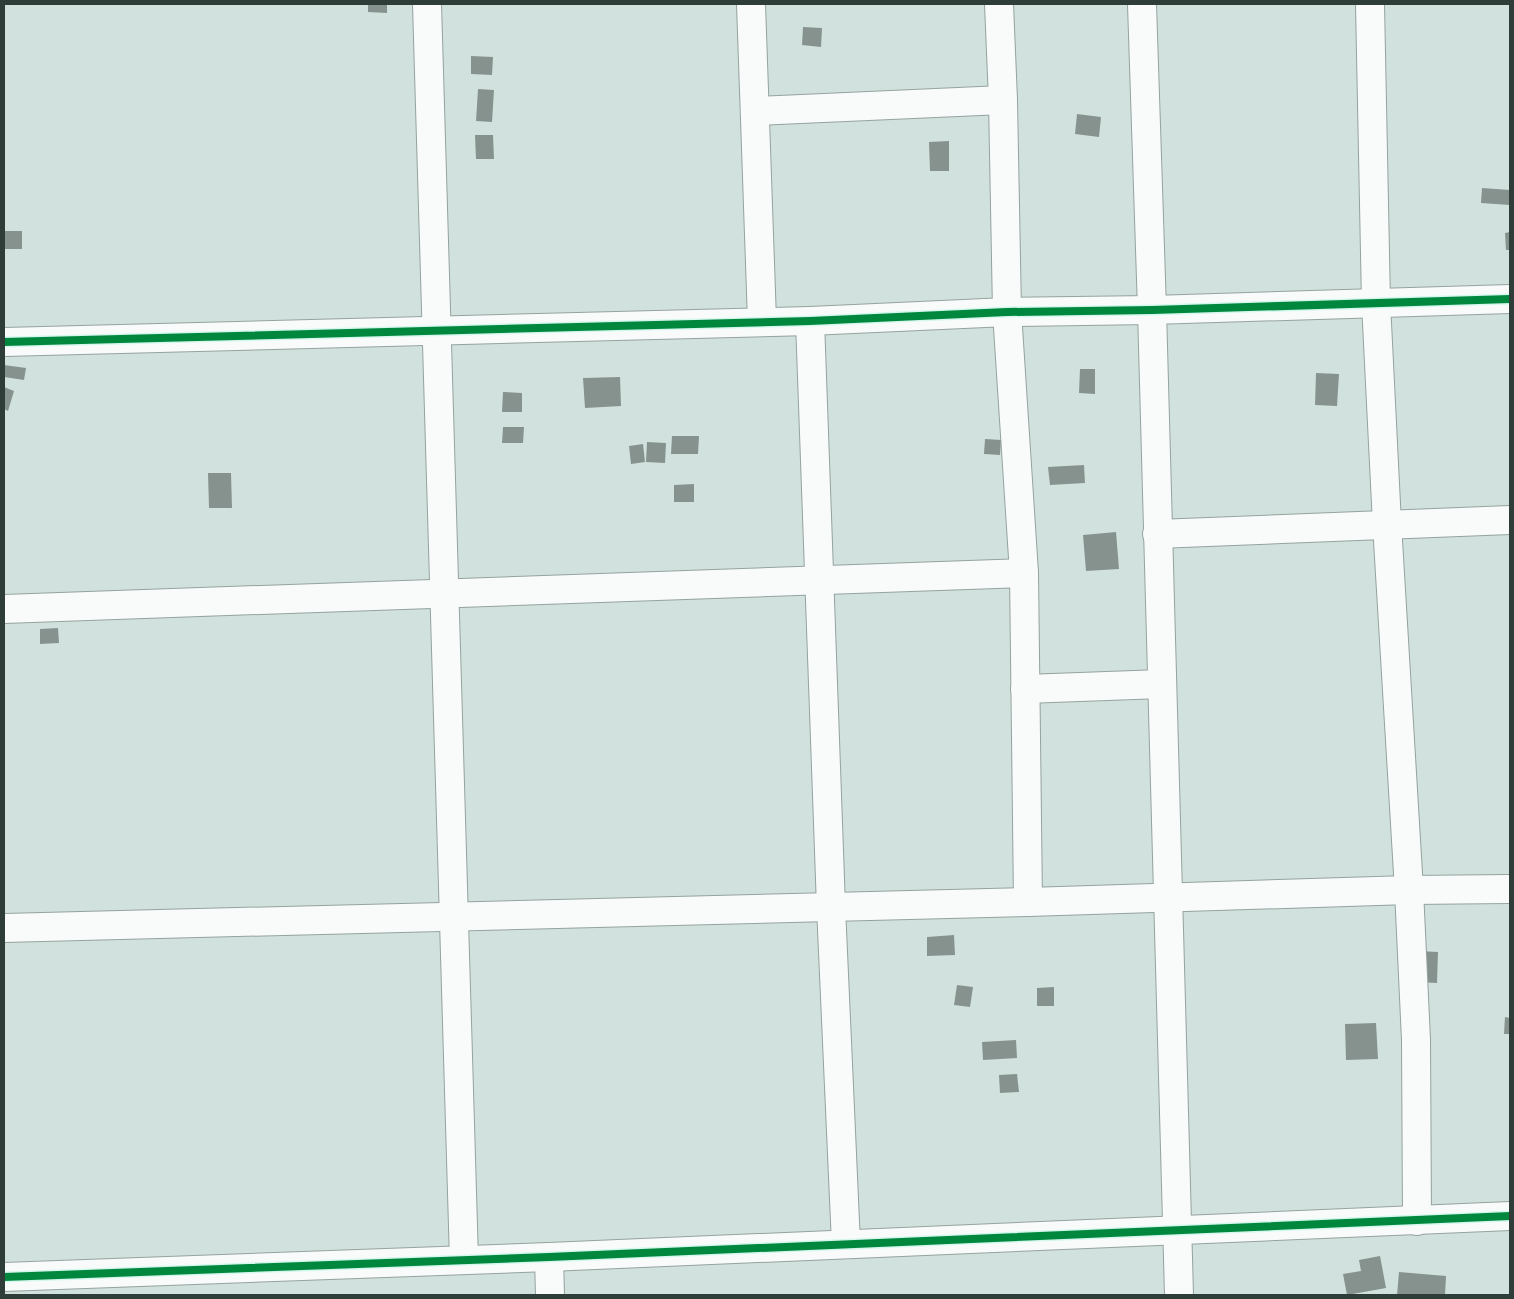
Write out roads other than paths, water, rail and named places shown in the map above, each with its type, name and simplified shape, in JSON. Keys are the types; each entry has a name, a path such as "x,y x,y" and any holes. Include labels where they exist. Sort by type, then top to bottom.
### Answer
{"street":[{"path":"427,4 464,1260"},
{"path":"751,4 762,322"},
{"path":"1000,4 1008,312 1024,573 1028,902"},
{"path":"1142,4 1179,1295"},
{"path":"1370,4 1376,304 1416,1040 1417,1221"},
{"path":"755,111 1003,100"},
{"path":"4,342 810,321 1008,312 1152,310 1510,299"},
{"path":"810,321 818,579 846,1244"},
{"path":"1158,534 1510,520"},
{"path":"4,609 1024,573"},
{"path":"1025,688 1162,684"},
{"path":"4,928 1028,902 1409,890 1510,889"},
{"path":"4,1276 549,1257 1510,1216"},
{"path":"549,1257 550,1295"}]}
